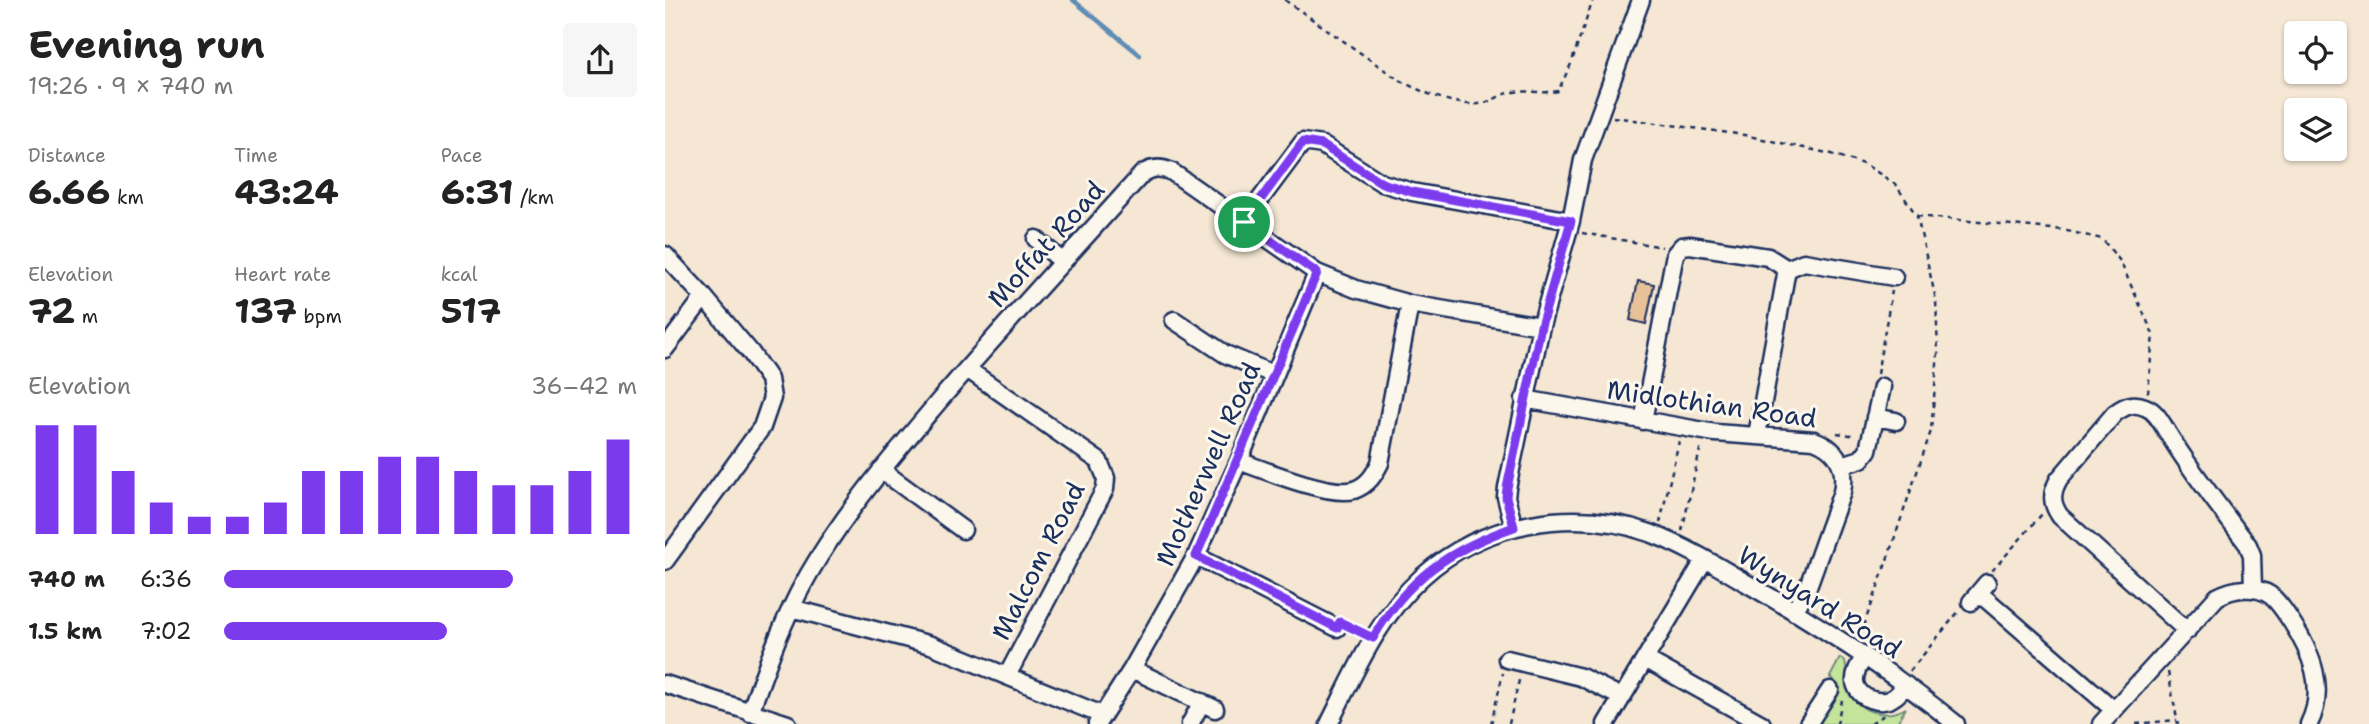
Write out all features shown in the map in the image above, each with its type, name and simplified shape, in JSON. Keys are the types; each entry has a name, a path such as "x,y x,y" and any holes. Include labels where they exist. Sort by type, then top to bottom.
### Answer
{"street":[{"path":"1514,527 1506,497 1507,488 1541,326 1570,225 1583,160 1641,0"},
{"path":"1244,222 1303,142 1322,145 1382,183 1412,192 1570,225"},
{"name":"Moffat Road","path":"750,713 773,645 791,608 818,558 881,470 967,369 1148,170 1164,168 1172,172 1317,273 1356,289 1409,304 1541,326"},
{"path":"1036,239 1063,262"},
{"path":"1643,421 1675,254 1682,246 1768,257 1787,269"},
{"path":"665,256 704,297 769,379 772,398 762,427 665,561"},
{"path":"1787,269 1804,262 1893,277"},
{"path":"1758,435 1787,269"},
{"name":"Motherwell Road","path":"1100,719 1132,670 1196,556 1239,461 1317,273"},
{"path":"665,349 704,297"},
{"path":"1239,461 1332,490 1353,490 1365,485 1373,477 1380,463 1409,304"},
{"path":"1174,320 1225,354 1275,375"},
{"name":"Malcom Road","path":"967,369 1099,461 1106,478 1105,489 1007,676"},
{"path":"1794,612 1807,589 1842,492 1845,478 1842,465 1861,459 1868,450 1878,386"},
{"name":"Midlothian Road","path":"1524,399 1683,428 1814,440 1828,445 1837,454 1842,465"},
{"path":"2187,631 2057,511 2052,500 2053,489 2059,479 2115,413 2125,406 2147,407 2156,414 2186,462 2248,545 2252,555 2253,589"},
{"path":"1875,418 1896,421"},
{"path":"881,470 963,530"},
{"name":"Wynyard Road","path":"1329,724 1380,626 1420,578 1441,560 1465,546 1514,527 1546,521 1590,521 1655,529 1859,653 1956,724"},
{"path":"1196,556 1337,628"},
{"path":"1606,724 1705,559"},
{"path":"1982,587 2114,710"},
{"path":"2101,724 2217,597 2226,592 2253,589 2268,594 2279,603 2309,653 2316,671 2317,686 2316,705 2309,724"},
{"path":"791,608 931,645 1100,719"},
{"path":"1859,653 1855,679 1857,690 1867,697 1885,702 1894,698 1903,683"},
{"path":"1507,659 1581,677 1622,697"},
{"path":"1645,659 1762,724"},
{"path":"1132,670 1209,706 1190,724"},
{"path":"665,684 788,724"},
{"path":"1808,724 1830,690"}],"path":[{"path":"1285,0 1399,80 1418,90 1463,103 1477,104 1489,102 1510,92 1558,91 1571,64 1593,0"},
{"path":"1599,115 1744,135 1832,154 1867,165 1895,184 1917,216 1936,300 1937,353 1931,431 1873,601 1859,653"},
{"path":"1917,216 2063,230 2102,239 2120,261 2153,334 2147,407"},
{"path":"1570,225 1663,247 1675,254"},
{"path":"1878,386 1893,277"},
{"path":"1655,529 1683,428"},
{"path":"1681,534 1705,431"},
{"path":"1837,433 1864,437"},
{"path":"1903,683 1968,600 1982,587 2043,513 2057,511"},
{"path":"1490,724 1507,659"},
{"path":"2136,724 2178,722 2168,668 2160,660"},
{"path":"1509,724 1523,662"}],"green space":[{"path":"1840,658 1845,661 1852,694 1862,706 1884,714 1906,708 1896,724 1819,724 1840,688 1830,677"}],"building":[{"path":"1638,281 1654,284 1646,324 1630,320"}],"waterway":[{"path":"1073,0 1140,55"}],"route":[{"path":"1303,142 1322,145 1382,183 1412,192 1571,221 1541,326 1507,488 1506,497 1514,527 1465,546 1441,560 1400,599 1373,638 1340,622 1337,628 1196,556 1239,461 1317,273 1244,222 1303,142"}]}
